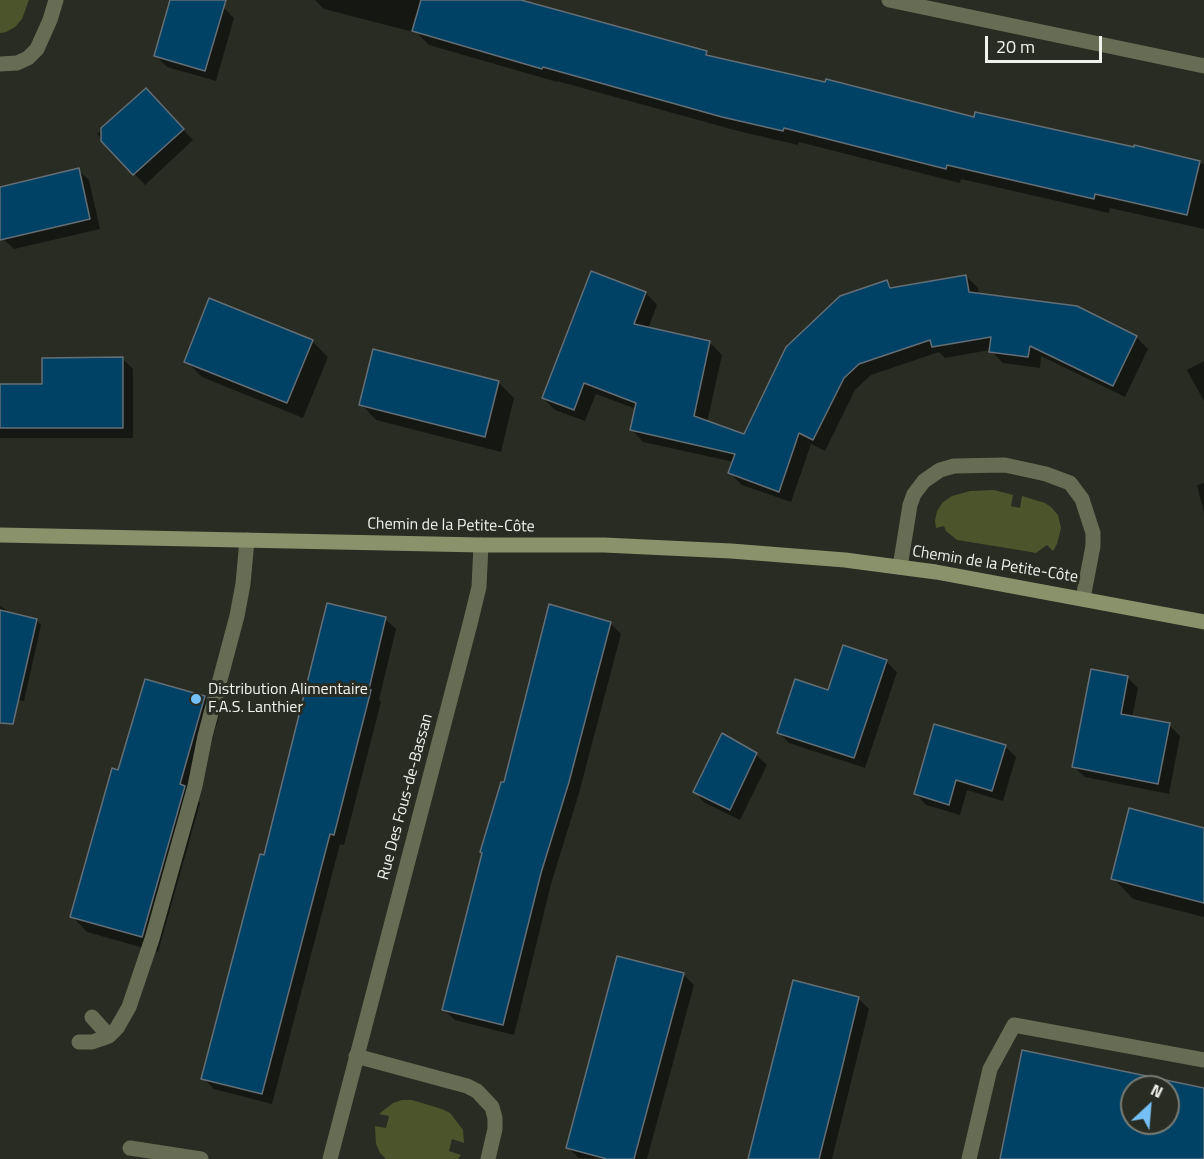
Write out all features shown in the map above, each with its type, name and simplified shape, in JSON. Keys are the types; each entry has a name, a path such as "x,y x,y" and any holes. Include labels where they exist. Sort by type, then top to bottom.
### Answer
{"street":[{"path":"0,64 17,63 28,58 37,49 56,0"},
{"path":"889,0 1204,66"},
{"name":"Chemin de la Petite-Côte","path":"900,567 906,519 914,494 924,481 940,470 954,466 1005,465 1046,474 1070,483 1082,499 1090,521 1093,540 1092,558 1083,598"},
{"name":"Chemin de la Petite-Côte","path":"0,535 481,545 604,545 703,549 845,560 956,575 1204,622"},
{"path":"79,1042 109,1036 117,1028 129,1007 152,939 195,786 205,736 237,616 247,540"},
{"name":"Rue Des Fous-de-Bassan","path":"330,1159 476,603 481,568 481,545"},
{"path":"92,1017 109,1036"},
{"path":"969,1159 990,1069 1014,1025 1204,1060"},
{"path":"356,1056 467,1086 477,1091 492,1107 495,1118 495,1129 488,1159"},
{"path":"130,1148 201,1159"}],"green space":[{"path":"0,0 29,0 22,19 15,27 0,33"},
{"path":"994,490 1013,495 1011,506 1020,508 1022,496 1051,507 1058,515 1061,528 1053,551 1047,545 1036,553 957,540 946,531 944,526 936,528 937,511 943,502 952,496 970,491"},
{"path":"412,1100 450,1113 463,1130 464,1143 452,1139 449,1151 461,1155 458,1159 386,1159 380,1153 376,1144 375,1126 386,1128 389,1116 379,1114 393,1103"}],"building":[{"path":"170,0 226,0 205,71 154,56"},
{"path":"421,0 521,0 707,51 706,55 825,82 826,79 974,117 975,112 1200,161 1187,215 1095,194 1094,199 947,165 946,169 784,128 783,131 722,117 543,67 542,69 412,31"},
{"path":"146,88 184,129 133,175 101,141 101,128"},
{"path":"79,168 90,219 0,240 0,187"},
{"path":"591,271 646,292 634,324 710,341 694,416 744,434 786,347 840,296 887,280 890,288 966,275 969,292 1077,306 1137,336 1113,386 1030,346 1028,357 989,352 991,337 932,347 930,340 859,364 844,378 813,440 799,433 779,492 728,473 735,454 630,430 636,403 584,383 574,410 542,398"},
{"path":"209,298 313,340 287,403 184,362"},
{"path":"373,349 499,381 485,437 359,405"},
{"path":"123,357 123,428 0,428 0,384 42,384 42,358"},
{"path":"327,603 386,617 369,689 371,690 334,835 330,834 262,1094 201,1079 260,854 264,855"},
{"path":"549,604 611,622 569,782 541,873 503,1025 442,1010 482,853 480,852 501,782 504,782"},
{"path":"0,610 37,619 13,724 0,723"},
{"path":"843,645 887,660 854,758 777,733 795,679 828,690"},
{"path":"1091,669 1128,676 1121,714 1170,723 1158,784 1072,767"},
{"path":"145,679 205,696 180,784 185,786 142,937 70,917 112,768 118,770"},
{"path":"934,724 1006,745 992,791 956,780 949,805 914,794"},
{"path":"722,733 757,753 730,810 693,792"},
{"path":"1129,808 1204,828 1204,903 1111,879"},
{"path":"617,956 684,973 634,1159 607,1159 566,1148"},
{"path":"793,980 859,997 840,1076 819,1159 748,1159"},
{"path":"1022,1050 1142,1075 1120,1075 1120,1135 1180,1135 1180,1083 1204,1088 1204,1159 1000,1159"}],"place":[{"name":"Distribution Alimentaire F.A.S. Lanthier","path":"196,699"}]}
